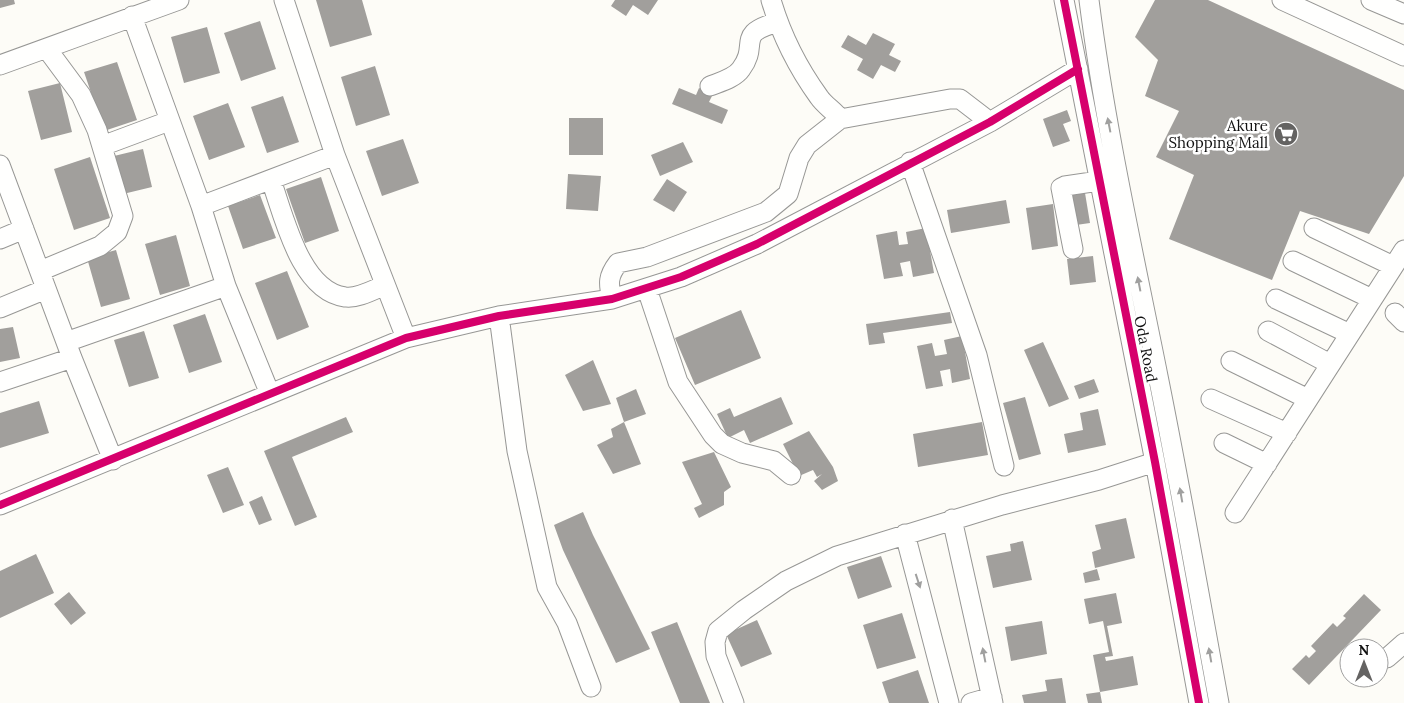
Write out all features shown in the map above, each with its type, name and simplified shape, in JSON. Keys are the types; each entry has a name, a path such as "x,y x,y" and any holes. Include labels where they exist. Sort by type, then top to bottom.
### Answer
{"street":[{"path":"0,65 179,0"},
{"path":"284,0 335,155 406,338"},
{"path":"771,0 778,22 803,72 816,93 840,119"},
{"name":"Oda Road","path":"1064,0 1098,181 1155,462 1199,703"},
{"name":"Oda Road","path":"1089,0 1097,62 1117,175 1174,455 1219,703"},
{"path":"1282,0 1404,56"},
{"path":"1371,0 1404,14"},
{"path":"132,16 201,206 226,286 270,394"},
{"path":"710,86 740,71 746,60 751,36 758,28 778,22"},
{"path":"40,271 100,246 117,232 123,216 102,146 81,95 47,49"},
{"path":"0,505 406,338 499,316 612,299 681,277 757,244 910,162 990,122 1078,69"},
{"path":"612,299 608,284 610,273 618,263 646,257 698,239 766,212 781,202 788,194 799,158 807,145 840,119 950,98 960,98 990,122"},
{"path":"102,146 169,121"},
{"path":"201,206 335,155"},
{"path":"910,162 977,355 1004,466"},
{"path":"0,165 69,350 113,460"},
{"path":"270,180 300,259 317,284 332,293 346,298 385,286"},
{"path":"1073,249 1061,188 1098,181"},
{"path":"1314,228 1393,266"},
{"path":"0,239 24,229"},
{"path":"1235,513 1404,250"},
{"path":"1293,261 1372,299"},
{"path":"0,382 69,350 226,286"},
{"path":"0,308 46,289"},
{"path":"647,289 678,382 713,435 722,444 742,453 774,461 791,475"},
{"path":"1276,299 1350,334"},
{"path":"499,316 517,451 547,587 567,624 591,687"},
{"path":"1268,331 1330,364"},
{"path":"1232,361 1308,399"},
{"path":"1211,399 1287,433"},
{"path":"1224,443 1267,464"},
{"path":"734,703 716,656 715,642 718,631 744,610 786,581 837,556 905,534 1155,462"},
{"path":"952,520 982,644 993,700 971,703"},
{"path":"905,534 949,703"},
{"path":"1389,656 1404,643"}],"building":[{"path":"0,0 14,0 15,4 0,8"},
{"path":"316,0 362,0 372,35 330,47"},
{"path":"615,0 658,0 648,15 633,5 626,16 611,6"},
{"name":"Akure Shopping Mall","path":"1155,0 1208,0 1404,90 1404,176 1369,234 1300,211 1272,280 1169,239 1194,175 1156,157 1179,111 1145,96 1158,60 1135,37"},
{"path":"260,21 276,69 241,81 224,33"},
{"path":"207,27 220,73 184,83 171,37"},
{"path":"873,33 895,44 889,55 901,61 895,72 881,65 873,79 857,70 863,59 841,47 848,35 866,45"},
{"path":"117,62 137,120 104,131 84,72"},
{"path":"375,66 390,115 356,126 341,77"},
{"path":"60,83 72,132 41,140 28,91"},
{"path":"679,88 696,95 699,88 713,94 709,102 728,110 722,124 672,104"},
{"path":"283,96 299,142 267,153 251,107"},
{"path":"228,103 245,147 209,160 193,116"},
{"path":"1067,110 1071,121 1063,124 1070,141 1053,147 1043,119"},
{"path":"569,118 603,118 603,155 569,155"},
{"path":"403,139 419,183 382,196 366,151"},
{"path":"683,142 693,162 660,176 651,155"},
{"path":"143,149 152,187 123,194 114,156"},
{"path":"90,157 110,218 74,230 54,169"},
{"path":"568,174 601,176 598,211 566,209"},
{"path":"321,177 339,231 305,243 286,189"},
{"path":"667,179 687,192 674,212 653,200"},
{"path":"1085,193 1090,223 1076,225 1072,195"},
{"path":"260,195 276,238 243,249 228,206"},
{"path":"1006,200 1010,223 951,233 947,210"},
{"path":"1053,204 1058,246 1032,250 1026,208"},
{"path":"926,228 934,273 913,277 910,261 900,263 903,276 884,279 876,235 897,231 899,245 908,244 906,232"},
{"path":"176,235 190,286 160,295 145,244"},
{"path":"116,250 130,299 101,307 87,258"},
{"path":"1093,256 1096,282 1070,285 1067,259"},
{"path":"287,271 309,327 277,340 255,283"},
{"path":"741,310 761,358 695,385 675,338"},
{"path":"950,312 952,323 883,333 885,343 869,345 866,324"},
{"path":"205,314 222,362 189,373 173,325"},
{"path":"13,327 20,358 0,362 0,329"},
{"path":"144,331 159,378 129,387 114,340"},
{"path":"962,336 970,379 952,383 950,369 940,371 943,386 926,389 917,346 932,343 935,356 947,354 944,340"},
{"path":"1043,342 1069,399 1049,407 1024,350"},
{"path":"593,360 611,404 583,411 565,375"},
{"path":"1094,379 1099,392 1079,399 1074,386"},
{"path":"636,389 646,414 624,422 616,398"},
{"path":"781,397 793,424 750,443 744,430 728,438 717,414 730,408 734,417"},
{"path":"1025,397 1041,454 1019,460 1003,403"},
{"path":"39,401 49,433 0,448 0,413"},
{"path":"1098,409 1106,445 1068,453 1064,434 1083,430 1080,413"},
{"path":"346,417 353,432 292,457 317,517 295,526 264,451"},
{"path":"624,422 641,464 613,474 597,445 613,437 611,429"},
{"path":"982,422 988,455 918,467 913,434"},
{"path":"809,431 833,467 838,481 822,490 814,481 822,474 817,477 813,470 799,476 783,444"},
{"path":"714,452 731,487 724,492 724,505 699,518 694,508 702,504 682,462"},
{"path":"228,467 244,505 223,513 207,475"},
{"path":"262,496 272,520 259,525 249,502"},
{"path":"583,512 650,649 616,663 563,550 554,525"},
{"path":"1126,518 1135,558 1095,568 1092,552 1101,549 1095,525"},
{"path":"1023,541 1032,580 993,588 986,556 1011,551 1010,544"},
{"path":"36,554 54,593 0,618 0,571"},
{"path":"881,556 892,587 858,599 847,567"},
{"path":"1097,569 1100,580 1085,583 1083,573"},
{"path":"69,592 86,613 71,625 54,604"},
{"path":"1116,593 1122,623 1107,626 1113,656 1105,657 1106,661 1133,656 1138,685 1100,692 1093,655 1109,652 1103,621 1089,624 1084,599"},
{"path":"1364,594 1381,610 1354,638 1339,638 1339,654 1309,685 1292,669 1306,655 1309,658 1316,651 1311,646 1333,623 1337,627 1346,618 1343,616"},
{"path":"902,613 916,658 877,669 863,625"},
{"path":"757,620 772,654 741,667 726,634"},
{"path":"1042,621 1047,654 1011,661 1005,627"},
{"path":"677,622 710,703 680,703 651,632"},
{"path":"918,670 929,703 889,703 882,682"},
{"path":"1062,678 1066,703 1024,703 1022,695 1047,691 1045,680"},
{"path":"1100,692 1102,703 1088,703 1086,694"}],"cycle path":[{"path":"1064,0 1155,462 1199,703"},
{"path":"0,505 406,338 499,316 612,299 681,277 757,244 990,122 1078,69"}],"place":[{"name":"Akure Shopping Mall","path":"1286,134"}]}
